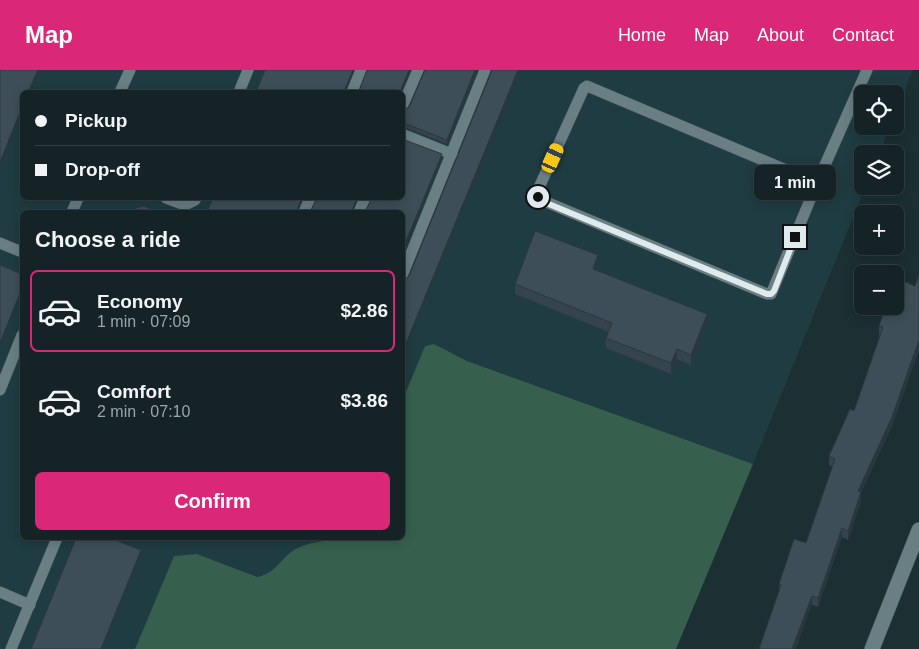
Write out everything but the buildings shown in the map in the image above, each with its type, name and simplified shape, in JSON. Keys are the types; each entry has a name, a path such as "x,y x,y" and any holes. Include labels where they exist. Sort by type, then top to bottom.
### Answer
{"street":[{"path":"872,649 919,530"}],"lane":[{"path":"121,90 130,70"},
{"path":"240,90 248,70"},
{"path":"353,90 361,70"},
{"path":"405,100 418,70"},
{"path":"405,269 486,70"},
{"path":"817,183 587,86 584,88 537,192 539,200 767,294 771,294 774,291 817,183 867,70"},
{"path":"405,135 452,154"},
{"path":"172,200 185,204 195,200"},
{"path":"0,242 20,251"},
{"path":"0,390 20,340"},
{"path":"11,649 56,540"},
{"path":"0,592 30,604"}],"shaded area":[{"path":"0,70 913,70 904,92 904,85 854,85 854,135 886,135 883,145 854,145 854,195 862,195 858,205 854,205 854,216 753,464 467,361 434,344 425,347 405,394 405,210 20,210 20,540 334,540 316,543 295,550 267,575 257,577 197,554 174,556 135,649 0,649"}],"green space":[{"path":"434,344 467,361 753,464 676,649 135,649 174,556 197,554 257,577 273,570 299,547 322,541 405,540 405,394 425,346"}],"route":[{"path":"538,197 539,200 767,294 771,294 774,291 795,237"}]}
